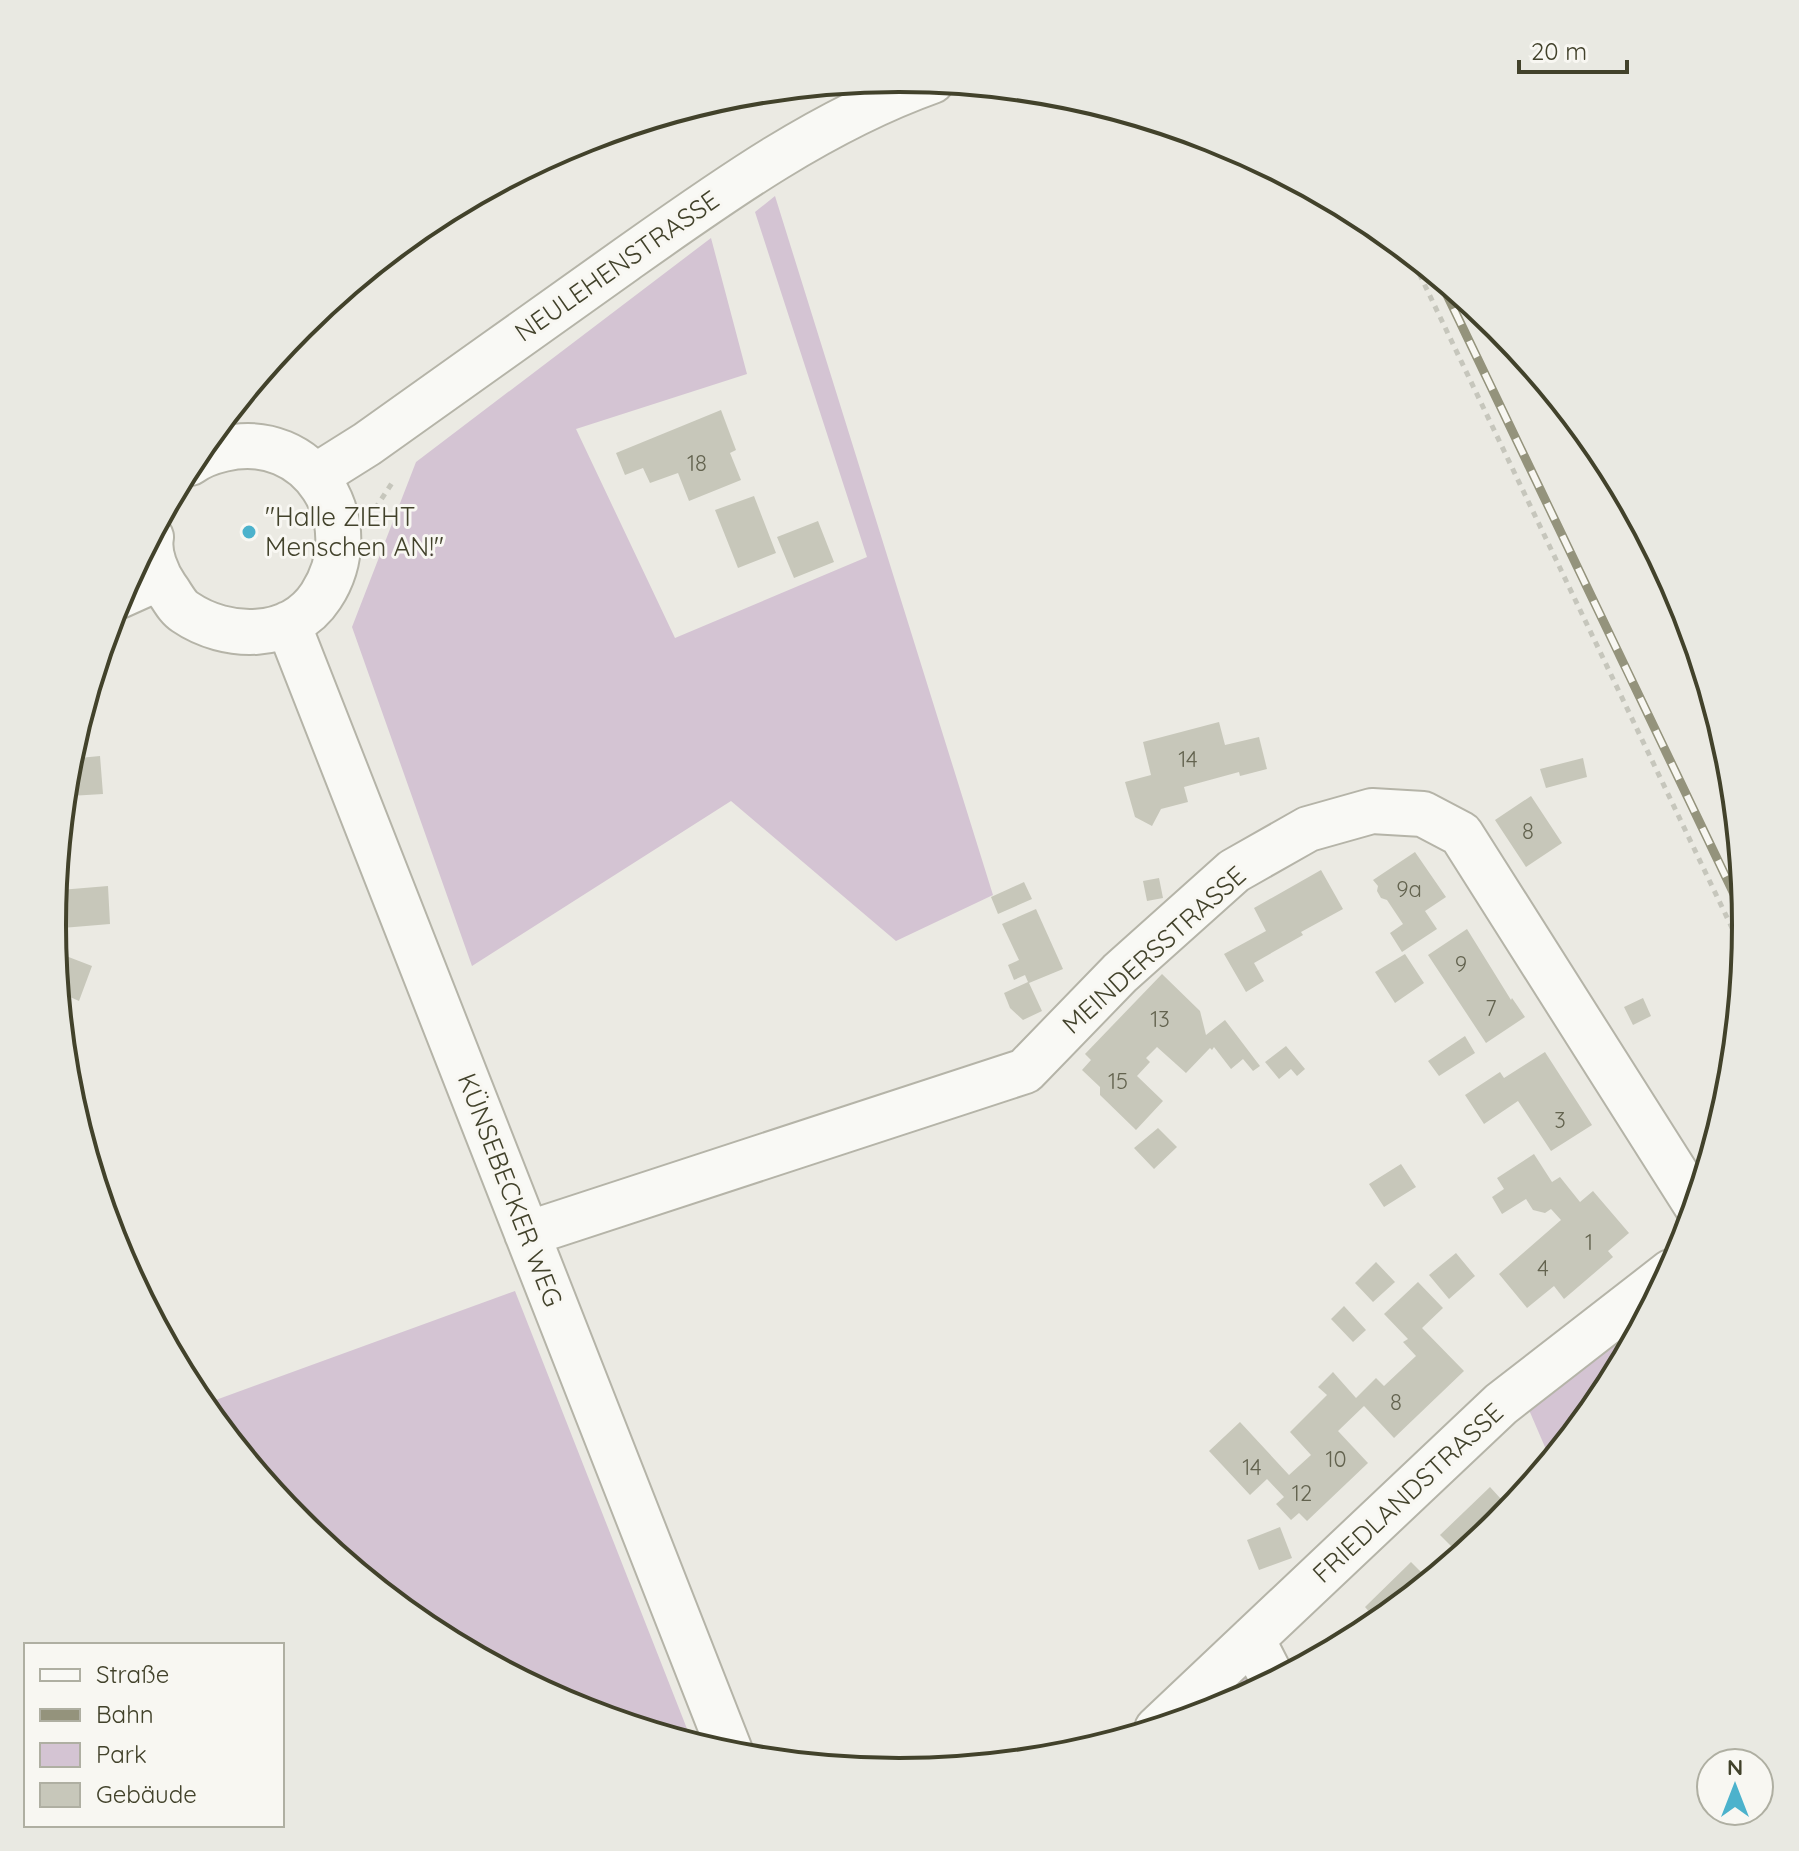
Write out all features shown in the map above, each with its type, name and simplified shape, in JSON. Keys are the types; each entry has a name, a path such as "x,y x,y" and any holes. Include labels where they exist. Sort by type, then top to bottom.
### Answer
{"street":[{"name":"NEULEHENSTRASSE","path":"316,476 367,444 724,191 896,92"},
{"path":"155,558 182,610 215,629 252,634 288,624 308,611 321,596 339,556 337,513 316,476 283,452 242,444 214,451"},
{"name":"KÜNSEBECKER WEG","path":"288,624 726,1740"},
{"name":"MEINDERSSTRASSE","path":"527,1234 1025,1071 1120,973 1234,871 1308,829 1372,811 1423,814 1461,834 1689,1194"},
{"name":"FRIEDLANDSTRASSE","path":"1175,1712 1501,1404 1649,1289"},
{"path":"1252,1639 1269,1672"}],"path":[{"path":"1420,275 1733,930"}],"green space":[{"path":"775,196 993,895 896,941 731,801 472,966 352,627 416,462 711,238 747,374 576,429 675,638 867,557 755,212"},
{"path":"515,1291 688,1732 581,1696 531,1673 436,1619 392,1587 310,1515 273,1475 214,1400"},
{"path":"1632,1322 1593,1389 1546,1450 1526,1403"},
{"path":"1252,1665 1258,1678 1223,1694"}],"building":[{"path":"721,410 736,450 730,453 741,480 689,501 678,473 650,483 643,468 625,475 616,453"},
{"path":"754,496 776,553 738,568 715,510"},
{"path":"818,521 834,562 794,578 777,537"},
{"path":"1219,722 1225,745 1259,737 1267,769 1240,776 1239,772 1184,787 1188,802 1161,809 1152,826 1135,817 1125,782 1151,775 1143,742"},
{"path":"100,756 103,794 77,796 83,758"},
{"path":"1583,758 1587,777 1546,788 1540,769"},
{"path":"1531,796 1562,843 1526,867 1495,820"},
{"path":"1415,852 1446,897 1425,911 1437,929 1402,952 1390,933 1403,924 1387,900 1381,898 1373,880"},
{"path":"1321,870 1343,909 1254,963 1264,981 1246,992 1224,954 1266,931 1254,908"},
{"path":"1159,878 1163,898 1147,901 1143,881"},
{"path":"1024,882 1032,899 998,914 991,897"},
{"path":"108,886 110,924 66,928 67,889"},
{"path":"1036,909 1063,969 1029,983 1042,1011 1023,1020 1010,1008 1004,993 1028,982 1025,975 1014,980 1008,965 1019,960 1002,924"},
{"path":"1467,929 1525,1017 1486,1043 1428,955"},
{"path":"1405,954 1424,983 1395,1003 1375,972"},
{"path":"67,956 92,966 79,1001 70,997"},
{"path":"1162,974 1200,1011 1206,1035 1225,1020 1260,1066 1253,1071 1243,1059 1231,1069 1214,1047 1186,1073 1157,1047 1146,1058 1150,1062 1137,1076 1163,1101 1136,1130 1100,1095 1100,1087 1082,1070 1091,1060 1085,1054"},
{"path":"1643,998 1651,1016 1633,1025 1624,1007"},
{"path":"1465,1036 1475,1053 1439,1076 1428,1061"},
{"path":"1286,1046 1305,1069 1297,1076 1291,1069 1279,1079 1265,1062"},
{"path":"1545,1052 1592,1125 1551,1151 1518,1101 1484,1124 1465,1095 1500,1072 1504,1078"},
{"path":"1158,1128 1177,1147 1154,1169 1134,1148"},
{"path":"1534,1154 1552,1182 1560,1177 1580,1202 1593,1191 1629,1233 1608,1251 1613,1257 1564,1299 1554,1286 1527,1308 1499,1274 1561,1220 1551,1209 1545,1213 1533,1210 1526,1199 1502,1214 1492,1197 1504,1189 1497,1178"},
{"path":"1401,1164 1416,1187 1384,1207 1369,1184"},
{"path":"1456,1253 1475,1276 1449,1299 1429,1275"},
{"path":"1376,1262 1395,1282 1373,1302 1355,1283"},
{"path":"1418,1282 1443,1308 1422,1328 1464,1371 1394,1438 1364,1406 1338,1431 1368,1463 1307,1521 1299,1513 1291,1520 1276,1504 1284,1497 1267,1479 1250,1495 1209,1451 1240,1422 1289,1475 1311,1455 1290,1432 1327,1395 1318,1387 1333,1372 1356,1398 1376,1378 1384,1386 1416,1356 1403,1342 1408,1339 1384,1314"},
{"path":"1344,1306 1366,1330 1353,1342 1331,1319"},
{"path":"1490,1487 1502,1501 1453,1548 1440,1535"},
{"path":"1280,1527 1292,1558 1259,1570 1247,1540"},
{"path":"1411,1562 1423,1574 1371,1613 1365,1607"}],"railway":[{"path":"1449,299 1732,889"}],"place":[{"name":"\"Halle ZIEHT Menschen AN!\"","path":"249,532"}]}
